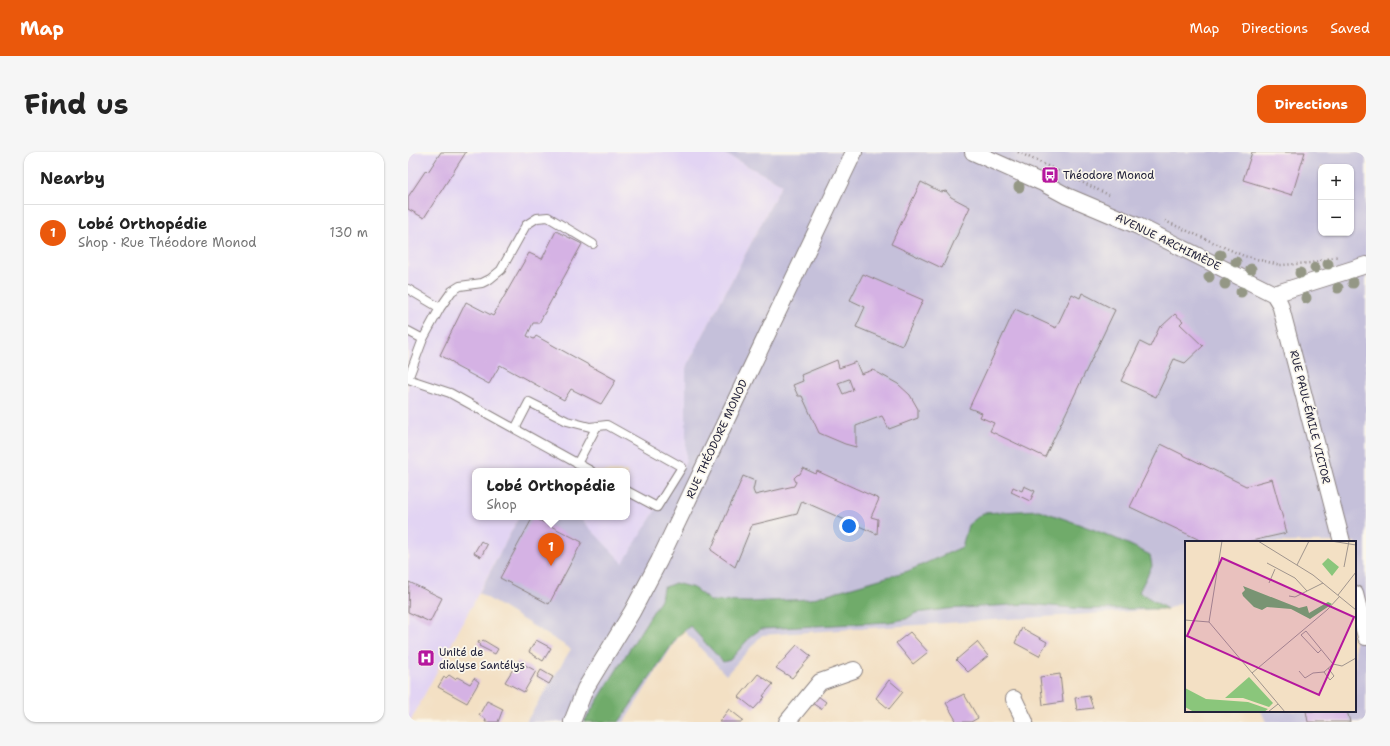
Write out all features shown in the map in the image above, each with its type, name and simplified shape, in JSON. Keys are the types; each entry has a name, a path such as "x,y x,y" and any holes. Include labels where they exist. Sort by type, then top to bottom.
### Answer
{"street":[{"name":"RUE THÉODORE MONOD","path":"572,722 586,689 632,612 659,562 854,152"},
{"name":"AVENUE ARCHIMÈDE","path":"973,152 1067,196 1138,226 1274,294"},
{"path":"1274,294 1366,264"},
{"name":"RUE PAUL-ÉMILE VICTOR","path":"1274,294 1280,304 1342,541"},
{"path":"1356,598 1366,638"},
{"path":"787,722 820,682 854,670"},
{"path":"1014,699 1024,722"}],"lane":[{"path":"584,468 450,393 408,379 423,339 440,308 452,291 460,286 482,283 490,279 501,270 526,225 537,218 548,217 594,244"},
{"path":"408,290 440,308"},
{"path":"408,330 423,339"},
{"path":"515,429 529,402 567,421 590,427 608,425 682,467 657,507 630,493"},
{"path":"577,464 597,426"}],"path":[{"path":"1018,152 1111,196"},
{"path":"1160,218 1244,256 1280,265 1311,263 1341,255"}],"shaded area":[{"path":"408,152 721,152 782,184 686,368 686,461 623,564 582,520 630,520 630,468 472,468 472,520 517,520 410,722 408,722"},
{"path":"721,152 1366,152 1366,722 1266,722 1261,712 1356,712 1356,541 1185,541 1185,601 1167,609 762,635 726,675 683,630 624,722 526,722 571,649 479,593 517,520 582,520 623,563 686,461 686,368 782,184"}],"green space":[{"path":"1039,510 1109,536 1150,555 1152,566 1139,592 1167,609 1085,609 1027,604 947,609 916,613 906,619 889,622 761,629 751,636 730,660 723,662 690,626 678,636 619,722 584,722 661,599 663,588 675,583 694,588 710,601 749,602 810,599 908,571 962,547 968,525 983,513"}],"building":[{"path":"441,152 466,152 424,218 408,209 408,197 426,170 428,172"},
{"path":"1252,152 1305,152 1292,195 1243,180"},
{"path":"921,182 941,192 946,191 951,197 970,207 942,268 891,244"},
{"path":"556,231 582,244 539,323 533,323 527,336 534,339 536,336 616,380 601,404 571,389 564,400 500,365 489,384 455,366 454,363 440,355 466,302 493,316 529,253 542,259"},
{"path":"863,274 923,300 902,346 856,327 865,307 850,300"},
{"path":"1082,293 1115,310 1045,457 990,431 994,423 980,417 982,413 969,408 1015,309 1056,328 1072,294 1080,298"},
{"path":"1175,314 1183,321 1180,324 1203,346 1185,363 1174,359 1156,397 1121,381 1140,342 1150,347 1160,326 1161,327"},
{"path":"837,360 839,368 856,362 861,374 873,370 898,384 910,395 918,409 918,418 889,429 882,416 856,426 856,447 845,444 819,433 802,396 798,396 793,385 803,381 801,375","holes":["849,379 853,390 843,394 838,383"]},
{"path":"1161,444 1246,486 1272,479 1287,533 1251,541 1231,541 1222,539 1221,541 1202,541 1130,507"},
{"path":"803,468 816,474 817,471 879,499 871,517 878,519 877,534 802,501 797,514 752,525 735,567 711,550 743,476 755,481 753,490 755,495 794,486 796,482 794,478 800,474"},
{"path":"1024,486 1035,491 1030,501 1011,492 1013,487 1022,491"},
{"path":"531,520 539,520 582,542 549,604 500,578"},
{"path":"481,541 487,545 481,557 474,553"},
{"path":"409,582 442,598 430,622 408,612"},
{"path":"1022,628 1047,642 1039,656 1015,643"},
{"path":"910,632 928,652 913,664 896,643"},
{"path":"483,640 498,649 495,654 479,646 479,641 481,642"},
{"path":"536,640 551,648 543,661 529,652"},
{"path":"977,642 988,656 968,672 956,660"},
{"path":"797,645 811,656 792,678 776,668"},
{"path":"518,661 536,671 524,692 505,682"},
{"path":"541,670 553,677 549,684 537,677"},
{"path":"758,674 773,684 763,696 765,697 754,709 739,697"},
{"path":"1060,674 1063,702 1043,705 1040,677"},
{"path":"449,675 455,679 457,677 470,684 474,678 479,682 467,703 438,687 444,677 446,678"},
{"path":"889,680 903,692 889,709 876,698"},
{"path":"964,694 978,718 971,722 957,722 946,703"},
{"path":"818,696 826,702 821,709 812,703"},
{"path":"1089,696 1093,708 1077,710 1075,698"},
{"path":"487,701 503,709 498,722 485,722 486,719 479,715"},
{"path":"729,709 743,720 742,722 719,722"},
{"path":"1306,712 1347,712 1350,722 1308,722"}],"place":[{"name":"Théodore Monod","path":"1050,175"},
{"name":"Lobé Orthopédie","path":"551,566"},
{"name":"Unité de dialyse Santélys","path":"426,658"}]}
